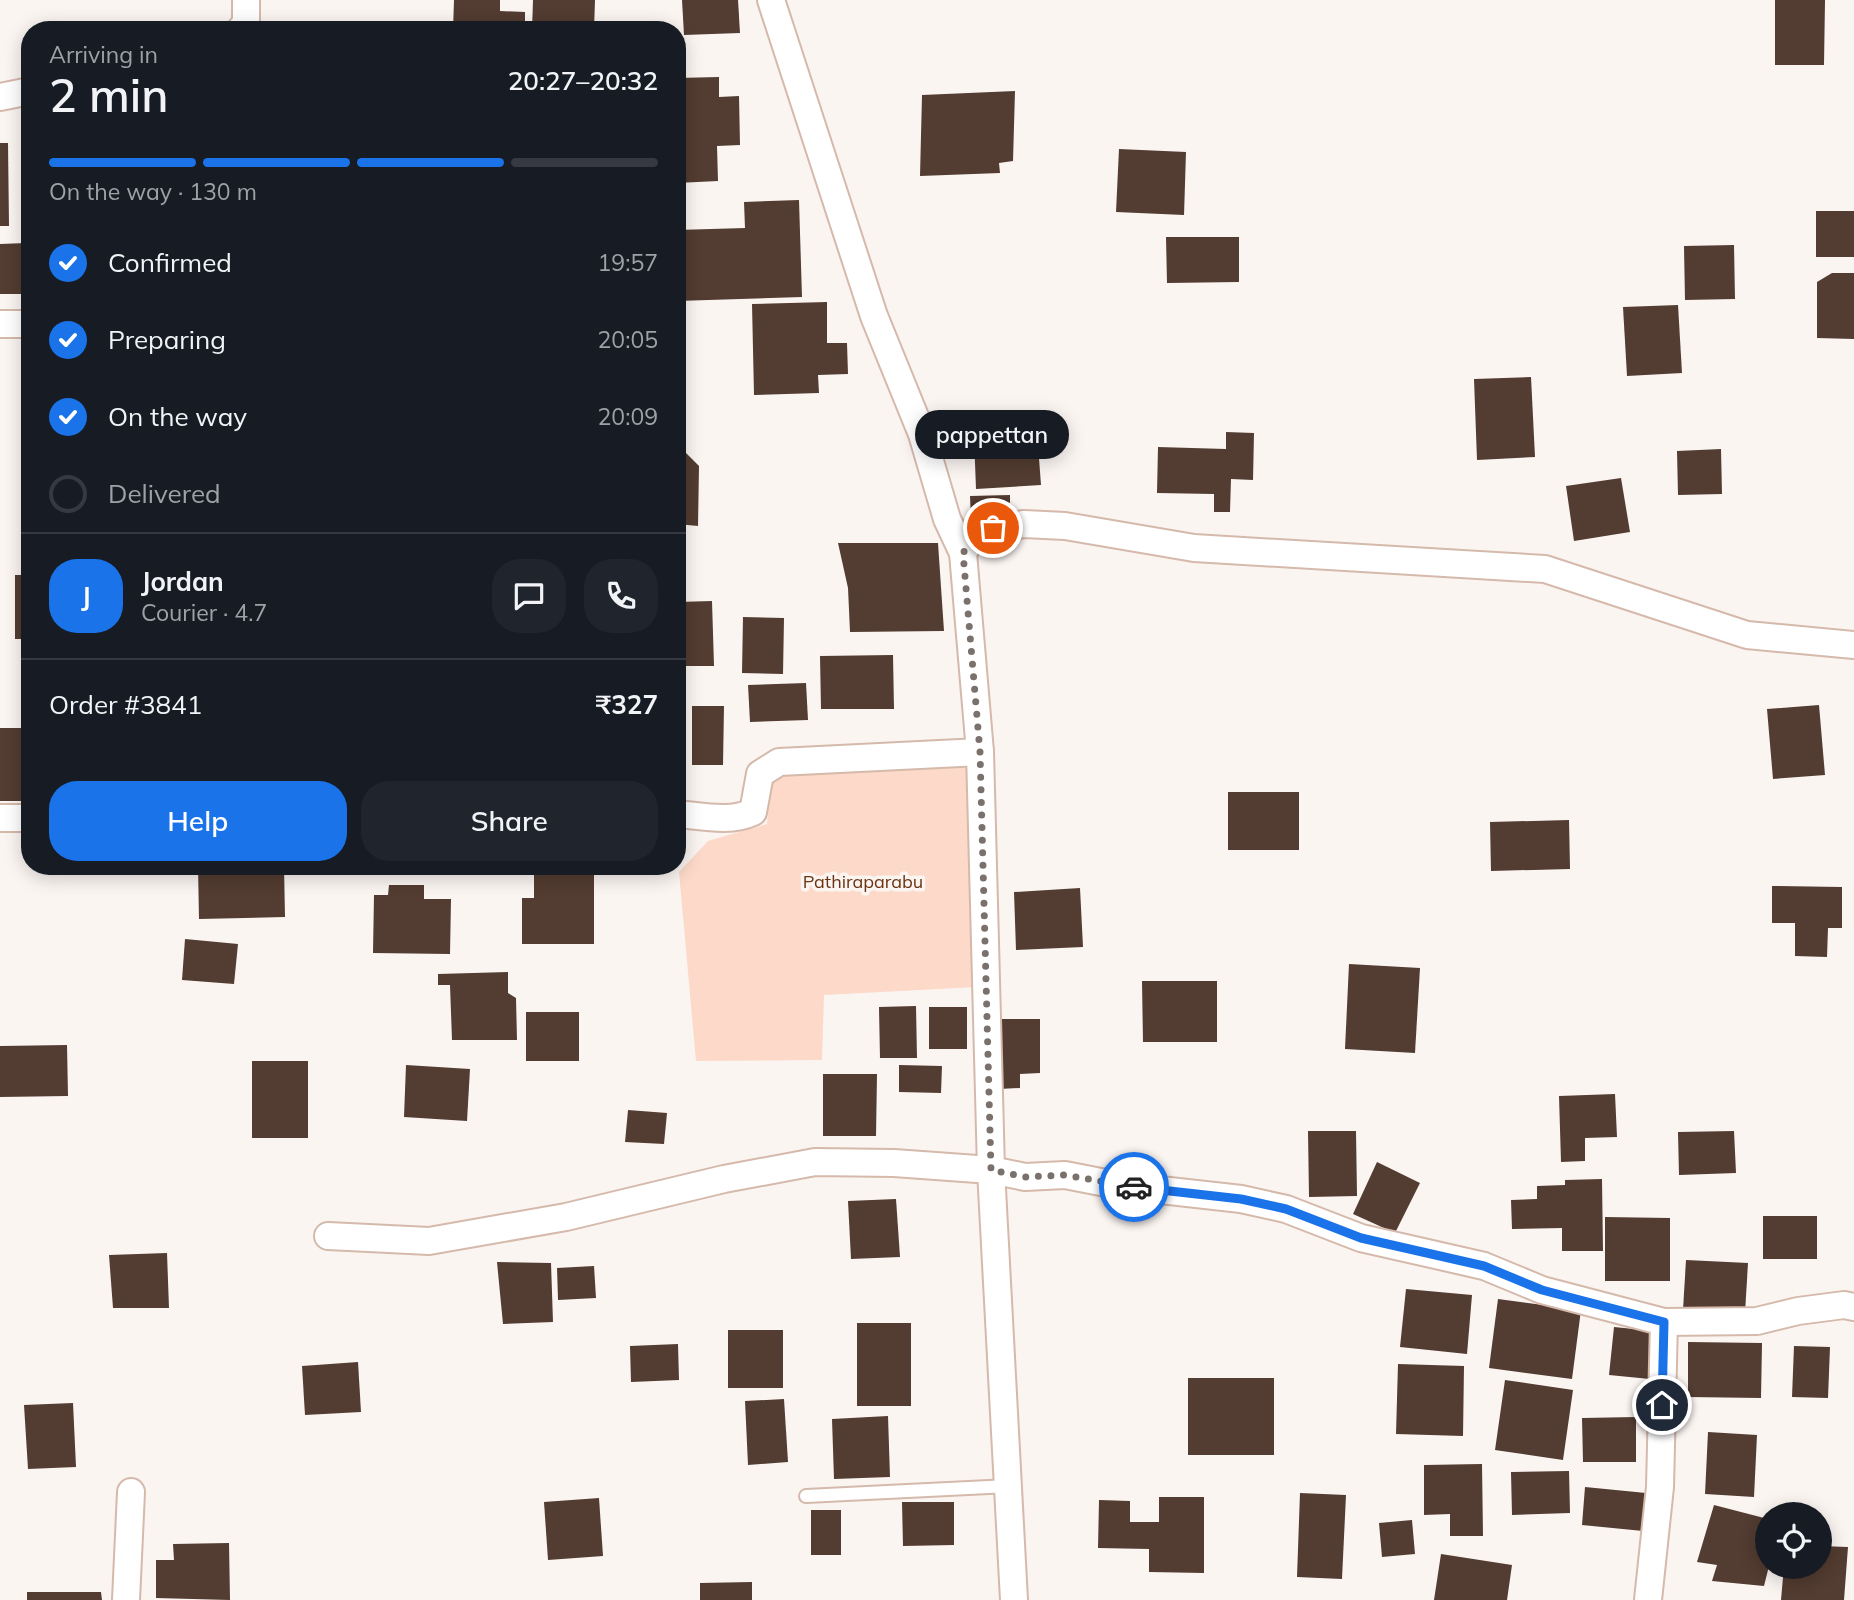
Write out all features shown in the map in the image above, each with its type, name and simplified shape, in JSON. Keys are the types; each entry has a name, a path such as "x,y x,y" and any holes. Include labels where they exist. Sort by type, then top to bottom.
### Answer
{"street":[{"path":"246,0 246,21"},
{"path":"771,0 874,316 922,434 947,519 963,553 980,752 991,1170 1014,1600"},
{"path":"0,97 21,93"},
{"path":"0,324 21,324"},
{"path":"963,553 970,543 993,528 1024,524 1065,526 1194,548 1545,569 1747,635 1854,645"},
{"path":"686,814 733,817 753,812 760,774 779,762 980,752"},
{"path":"0,818 21,818"},
{"path":"328,1236 429,1241 487,1232 815,1161 991,1170 1025,1177 1065,1175 1116,1185 1241,1199 1286,1209 1361,1238 1484,1266 1542,1290 1664,1322 1757,1321 1798,1311 1844,1305 1854,1307"},
{"path":"1648,1600 1660,1487 1664,1322"},
{"path":"126,1600 131,1492"}],"lane":[{"path":"806,1496 1009,1486"}],"green space":[{"name":"Pathiraparabu","path":"956,763 969,770 977,987 824,995 822,1060 696,1061 679,875 686,875 686,865 708,841 767,824 771,780 779,775"}],"building":[{"path":"454,0 500,0 500,11 525,12 525,21 453,21"},
{"path":"533,0 595,0 594,21 532,21"},
{"path":"682,0 738,0 740,33 686,35 686,21 683,21"},
{"path":"1775,0 1825,0 1824,65 1775,65"},
{"path":"719,77 719,97 739,96 740,145 717,146 718,181 686,183 686,78"},
{"path":"1015,91 1013,161 999,163 1000,173 920,176 922,95"},
{"path":"0,143 8,143 9,226 0,226"},
{"path":"1119,149 1186,152 1184,215 1116,212"},
{"path":"799,200 802,297 686,301 686,230 745,228 744,202"},
{"path":"1816,211 1854,211 1854,257 1816,257"},
{"path":"1166,237 1239,237 1239,282 1167,283"},
{"path":"21,243 21,294 0,294 0,244"},
{"path":"1734,245 1735,299 1685,300 1684,246"},
{"path":"1832,273 1854,273 1854,339 1817,338 1817,282"},
{"path":"827,302 827,343 847,343 848,374 818,375 819,393 754,395 752,304"},
{"path":"1678,305 1682,373 1627,376 1623,307"},
{"path":"1531,377 1535,457 1477,460 1474,379"},
{"path":"1036,418 1041,485 976,489 974,437 983,437 982,422"},
{"path":"1226,432 1254,433 1253,480 1231,479 1230,512 1214,512 1214,494 1157,493 1158,447 1226,449"},
{"path":"1721,449 1722,494 1678,495 1677,451"},
{"path":"686,453 699,466 698,526 686,525"},
{"path":"1621,478 1630,532 1574,541 1566,486"},
{"path":"1010,495 1010,518 971,519 970,496"},
{"path":"838,543 938,543 944,631 850,632 848,588"},
{"path":"15,575 21,575 21,639 15,639"},
{"path":"712,601 714,666 686,666 686,602"},
{"path":"743,617 784,618 783,674 742,673"},
{"path":"893,655 894,709 821,709 820,656"},
{"path":"806,683 808,720 750,722 748,685"},
{"path":"1819,705 1825,775 1773,779 1767,709"},
{"path":"692,706 724,706 723,765 692,765"},
{"path":"0,728 21,728 21,801 0,801"},
{"path":"1228,792 1299,792 1299,850 1228,850"},
{"path":"1569,820 1570,869 1491,871 1490,822"},
{"path":"198,875 284,875 285,917 199,919"},
{"path":"534,875 594,875 594,944 522,944 522,898 534,898"},
{"path":"389,885 424,885 424,899 451,899 450,954 373,953 374,895 388,895"},
{"path":"1772,886 1842,887 1842,928 1828,928 1827,957 1795,956 1795,923 1772,923"},
{"path":"1080,888 1083,947 1016,950 1014,892"},
{"path":"185,939 238,944 234,984 182,980"},
{"path":"1349,964 1420,968 1415,1053 1345,1049"},
{"path":"508,972 508,993 516,998 517,1040 452,1040 450,985 438,985 438,974"},
{"path":"1142,981 1217,981 1217,1042 1143,1042"},
{"path":"916,1006 917,1058 880,1058 879,1007"},
{"path":"929,1007 967,1007 967,1049 929,1049"},
{"path":"526,1012 579,1012 579,1061 526,1061"},
{"path":"998,1019 1040,1019 1040,1073 1020,1074 1020,1088 999,1089"},
{"path":"67,1045 68,1096 0,1097 0,1046"},
{"path":"252,1061 308,1061 308,1138 252,1138"},
{"path":"406,1065 470,1069 467,1121 404,1117"},
{"path":"899,1065 942,1066 941,1093 899,1092"},
{"path":"823,1074 877,1074 876,1136 823,1136"},
{"path":"1615,1094 1617,1137 1585,1138 1585,1161 1561,1162 1559,1096"},
{"path":"628,1110 667,1113 664,1144 625,1142"},
{"path":"1308,1131 1356,1131 1357,1196 1309,1197"},
{"path":"1734,1131 1736,1173 1679,1175 1678,1132"},
{"path":"1377,1162 1420,1183 1395,1233 1353,1214"},
{"path":"1602,1179 1603,1251 1562,1251 1562,1228 1512,1229 1511,1200 1537,1199 1537,1186 1565,1185 1565,1180"},
{"path":"896,1199 900,1257 851,1259 848,1201"},
{"path":"1763,1216 1817,1216 1817,1259 1763,1259"},
{"path":"1605,1217 1670,1218 1670,1281 1605,1281"},
{"path":"167,1253 169,1308 113,1308 109,1255"},
{"path":"1686,1260 1748,1263 1745,1313 1683,1310"},
{"path":"497,1262 551,1263 553,1322 503,1324"},
{"path":"594,1266 596,1298 558,1300 557,1268"},
{"path":"1406,1289 1472,1295 1467,1354 1400,1347"},
{"path":"1498,1299 1581,1310 1572,1379 1489,1368"},
{"path":"857,1323 911,1323 911,1406 857,1406"},
{"path":"1614,1327 1654,1331 1650,1379 1609,1375"},
{"path":"728,1330 783,1330 783,1388 728,1388"},
{"path":"1688,1342 1762,1343 1761,1398 1688,1397"},
{"path":"678,1344 679,1380 631,1382 630,1346"},
{"path":"1794,1346 1830,1347 1828,1398 1792,1397"},
{"path":"358,1362 361,1412 305,1415 302,1366"},
{"path":"1398,1364 1464,1366 1463,1436 1396,1434"},
{"path":"1188,1378 1274,1378 1274,1455 1188,1455"},
{"path":"1505,1380 1573,1390 1563,1460 1495,1450"},
{"path":"784,1399 788,1462 748,1465 745,1401"},
{"path":"73,1403 76,1467 28,1469 24,1405"},
{"path":"888,1416 890,1477 834,1479 832,1419"},
{"path":"1636,1417 1636,1462 1583,1462 1582,1418"},
{"path":"1708,1432 1757,1435 1754,1497 1705,1494"},
{"path":"1482,1464 1483,1536 1450,1536 1450,1514 1424,1515 1424,1465"},
{"path":"1569,1471 1570,1513 1512,1515 1511,1472"},
{"path":"1585,1487 1646,1493 1643,1531 1582,1525"},
{"path":"1300,1493 1346,1495 1342,1579 1297,1577"},
{"path":"1159,1497 1204,1497 1204,1573 1149,1572 1149,1549 1098,1548 1099,1500 1130,1501 1130,1522 1159,1522"},
{"path":"599,1498 603,1556 548,1560 544,1502"},
{"path":"902,1502 954,1502 954,1545 903,1546"},
{"path":"1714,1505 1755,1516 1755,1579 1766,1579 1764,1586 1712,1581 1717,1565 1697,1562"},
{"path":"811,1510 841,1510 841,1555 811,1555"},
{"path":"1412,1520 1415,1554 1382,1557 1379,1523"},
{"path":"229,1543 230,1600 156,1598 156,1560 174,1560 173,1544"},
{"path":"1832,1546 1848,1547 1844,1600 1781,1600 1783,1579 1832,1579"},
{"path":"1441,1554 1512,1565 1507,1600 1434,1600"},
{"path":"752,1582 752,1600 700,1600 700,1583"},
{"path":"27,1592 101,1592 102,1600 27,1600"}],"way so far":[{"path":"993,528 978,536 963,553 980,752 991,1170 1025,1177 1065,1175 1134,1187"}],"place":[{"name":"pappettan","path":"993,528"}],"route":[{"path":"1134,1187 1241,1199 1286,1209 1361,1238 1484,1266 1542,1290 1617,1312 1664,1322 1662,1405"}]}
